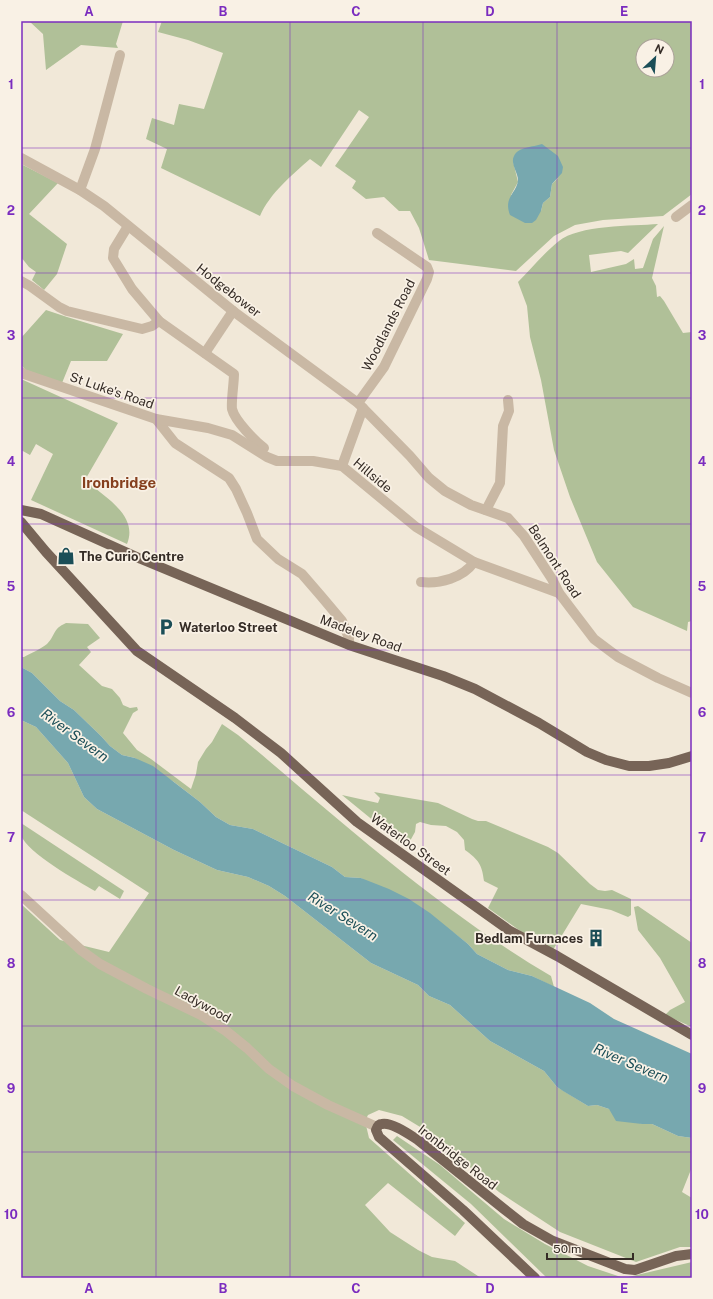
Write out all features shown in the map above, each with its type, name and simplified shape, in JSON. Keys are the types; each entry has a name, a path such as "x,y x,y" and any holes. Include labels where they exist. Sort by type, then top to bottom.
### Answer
{"main road":[{"name":"Madeley Road","path":"21,510 41,514 141,560 349,645 443,676 475,689 539,723 587,752 606,760 629,766 649,766 669,763 692,756"},
{"name":"Waterloo Street","path":"21,522 46,552 137,651 235,718 281,753 357,822 510,931 557,956 692,1036"},
{"name":"Ironbridge Road","path":"377,1127 384,1124 389,1125 400,1129 418,1140 524,1224 553,1241 625,1269 635,1270 676,1256 690,1254"},
{"path":"377,1127 376,1130 379,1137 463,1210 535,1278"}],"street":[{"path":"80,190 95,149 120,55"},
{"name":"Hodgebower","path":"21,158 80,190 104,206 233,310 360,406"},
{"path":"676,216 692,205"},
{"path":"128,226 114,249 113,258 132,289 159,321 234,374 232,409 254,441 274,456 277,461"},
{"name":"Woodlands Road","path":"360,406 384,368 429,272 427,267 377,233"},
{"path":"21,281 59,307 76,314 142,329 152,326 159,321"},
{"path":"205,353 233,310"},
{"name":"St Luke's Road","path":"21,372 156,420 175,443 229,478 236,489 257,539 278,559 302,574 316,590 342,621 349,638 349,645"},
{"path":"486,510 500,483 503,426 509,411 508,400"},
{"path":"342,466 360,406"},
{"name":"Belmont Road","path":"360,406 435,484 471,505 508,518 524,536 552,579 559,593 594,639 618,657 658,678 692,693"},
{"name":"Hillside","path":"156,420 208,428 232,435 267,457 277,461 314,461 342,466 416,527 474,562 559,593"},
{"path":"421,582 432,583 455,577 470,568 474,562"},
{"name":"Ladywood","path":"21,895 82,951 100,964 201,1015 226,1031 270,1069 293,1086 328,1105 377,1127"}],"green space":[{"path":"29,21 123,21 116,44 118,48 81,45 46,70 43,34"},
{"path":"162,21 692,21 692,194 663,216 603,220 575,225 554,236 516,271 429,260 419,228 410,211 399,211 384,197 366,199 352,188 356,181 335,166 369,117 359,110 321,167 310,159 275,192 260,216 161,168 167,149 146,139 152,118 174,125 179,104 204,109 223,53 188,40 158,32","holes":["513,161 558,178 552,184 550,197 543,203 541,211 511,195 518,182"]},
{"path":"21,164 58,183 29,214 67,244 57,274 44,290 32,280 36,272 29,267 21,257"},
{"path":"658,224 628,253 621,251 589,255 591,272 626,264 634,259 635,269 643,268 653,239 664,226 652,278 656,286 657,297 660,296 664,301 683,333 692,332 692,621 688,622 687,631 633,607 597,562 570,497 554,450 541,380 530,337 527,306 518,282 548,251 559,241 568,236 579,232 606,227"},
{"path":"46,310 123,334 107,361 71,361 62,383 26,370 21,365 21,338"},
{"path":"21,379 118,423 85,480 117,507 124,515 128,524 129,534 127,544 31,500 53,454 36,444 30,455 21,450"},
{"path":"66,623 88,624 100,638 87,647 91,652 79,665 102,686 112,689 120,698 123,705 130,708 137,707 138,710 133,713 123,733 137,750 191,789 198,762 222,724 238,735 351,831 428,892 509,950 551,976 554,987 532,976 508,970 477,954 468,944 454,933 361,878 345,877 332,867 253,829 230,825 216,817 200,802 174,782 135,758 122,755 110,746 74,710 60,701 32,673 21,667 21,657 24,657 47,644 56,630"},
{"path":"21,720 36,727 68,763 84,797 97,809 174,850 217,870 248,877 269,886 285,896 371,963 418,985 429,996 450,1005 490,1041 544,1071 557,1087 588,1106 597,1105 642,1124 652,1124 678,1136 692,1138 692,1167 682,1192 692,1198 692,1247 680,1247 636,1262 560,1232 499,1192 430,1133 402,1116 379,1110 368,1115 365,1121 369,1138 465,1223 455,1236 388,1183 365,1205 390,1232 418,1250 432,1257 455,1261 481,1278 21,1278 21,904 60,940 109,952 149,893 21,810"},
{"path":"374,792 438,803 472,819 486,821 548,847 558,853 598,890 612,890 631,899 631,915 628,917 611,910 581,904 553,950 526,935 488,908 498,888 484,881 479,863 465,850 464,840 457,832 446,826 431,825 420,822 416,824 415,832 410,841 402,844 342,795 378,803 380,798"},
{"path":"21,823 124,891 120,899 99,886 95,891 43,858 25,842 21,835"},
{"path":"638,906 692,943 692,1027 665,1015 670,1010 685,1002 660,958 638,930 634,907"},
{"path":"397,1136 440,1165 504,1219 545,1244 588,1266 624,1278 547,1278 471,1204 393,1140"},
{"path":"692,1262 692,1278 624,1278"}],"water":[{"path":"542,144 558,156 563,167 562,173 552,184 550,197 543,203 536,220 532,223 525,223 510,215 508,209 509,199 518,180 513,159 519,151"},
{"name":"River Severn","path":"21,667 32,673 60,701 74,710 110,746 122,755 135,758 153,766 200,802 216,817 230,825 253,829 332,867 345,877 361,878 389,889 409,899 430,913 468,944 477,954 508,970 532,976 590,1003 614,1019 692,1054 692,1138 678,1136 652,1124 616,1121 609,1109 597,1105 588,1106 557,1087 544,1071 490,1041 450,1005 429,996 418,985 371,963 285,896 269,886 248,877 217,870 174,850 97,809 84,797 68,763 36,727 21,720"}],"place":[{"name":"The Curio Centre","path":"66,556"},
{"name":"Waterloo Street","path":"166,627"},
{"name":"Bedlam Furnaces","path":"596,938"}],"district":[{"name":"Ironbridge","path":"119,483"}]}
